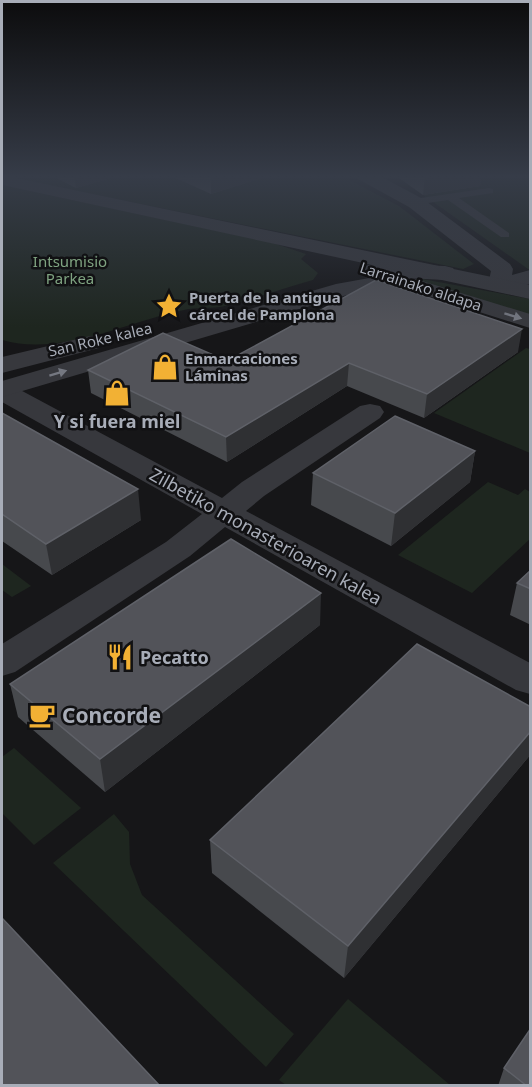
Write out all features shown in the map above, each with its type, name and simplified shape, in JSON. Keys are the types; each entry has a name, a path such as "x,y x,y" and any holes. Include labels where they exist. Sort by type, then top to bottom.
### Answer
{"street":[{"name":"Larrainako aldapa","path":"212,226 278,240 337,249 531,292"},
{"path":"445,226 502,269 499,285 531,277"},
{"name":"Larrainako aldapa","path":"278,240 409,284 531,321"},
{"name":"San Roke kalea","path":"2,365 46,352 109,340 172,322 244,308 373,272 445,273"},
{"name":"San Roke kalea","path":"2,390 344,289 375,284 409,284"},
{"name":"Zilbetiko monasterioaren kalea","path":"2,390 221,513 531,680"},
{"path":"2,662 178,549 221,513 370,412"}],"lane":[{"path":"492,226 506,235"}],"green space":[{"name":"Intsumisio Parkea","path":"2,226 192,226 273,243 306,254 301,259 318,273 313,280 236,303 162,315 70,341 24,344 2,340"},
{"path":"249,226 425,226 474,264 463,269"},
{"path":"467,226 530,226 530,269"},
{"path":"417,278 530,299 530,315 415,280"},
{"path":"526,348 530,349 530,453 434,413"},
{"path":"488,482 518,495 525,489 530,492 530,539 472,593 398,555"},
{"path":"2,564 31,586 12,597 2,590"},
{"path":"14,748 81,808 34,845 2,813 2,757"},
{"path":"114,814 129,832 130,864 142,895 294,1034 266,1067 53,863"},
{"path":"348,999 450,1085 286,1085 279,1080"}],"building":[{"path":"376,280 522,329 427,394 349,363 226,437 88,370 163,333 227,361"},
{"path":"2,413 138,489 46,544 2,514"},
{"path":"395,416 475,451 395,513 313,473"},
{"path":"231,539 321,593 100,759 10,684"},
{"path":"531,570 531,589 517,583"},
{"path":"417,644 531,707 531,731 348,946 210,840"},
{"path":"2,918 160,1086 2,1086"},
{"path":"531,1028 531,1086 527,1086 504,1068"}],"place":[{"name":"Puerta de la antigua cárcel de Pamplona","path":"169,306"},
{"name":"Enmarcaciones Láminas","path":"165,367"},
{"name":"Y si fuera miel","path":"117,393"},
{"name":"Pecatto","path":"120,657"},
{"name":"Concorde","path":"42,715"}]}
